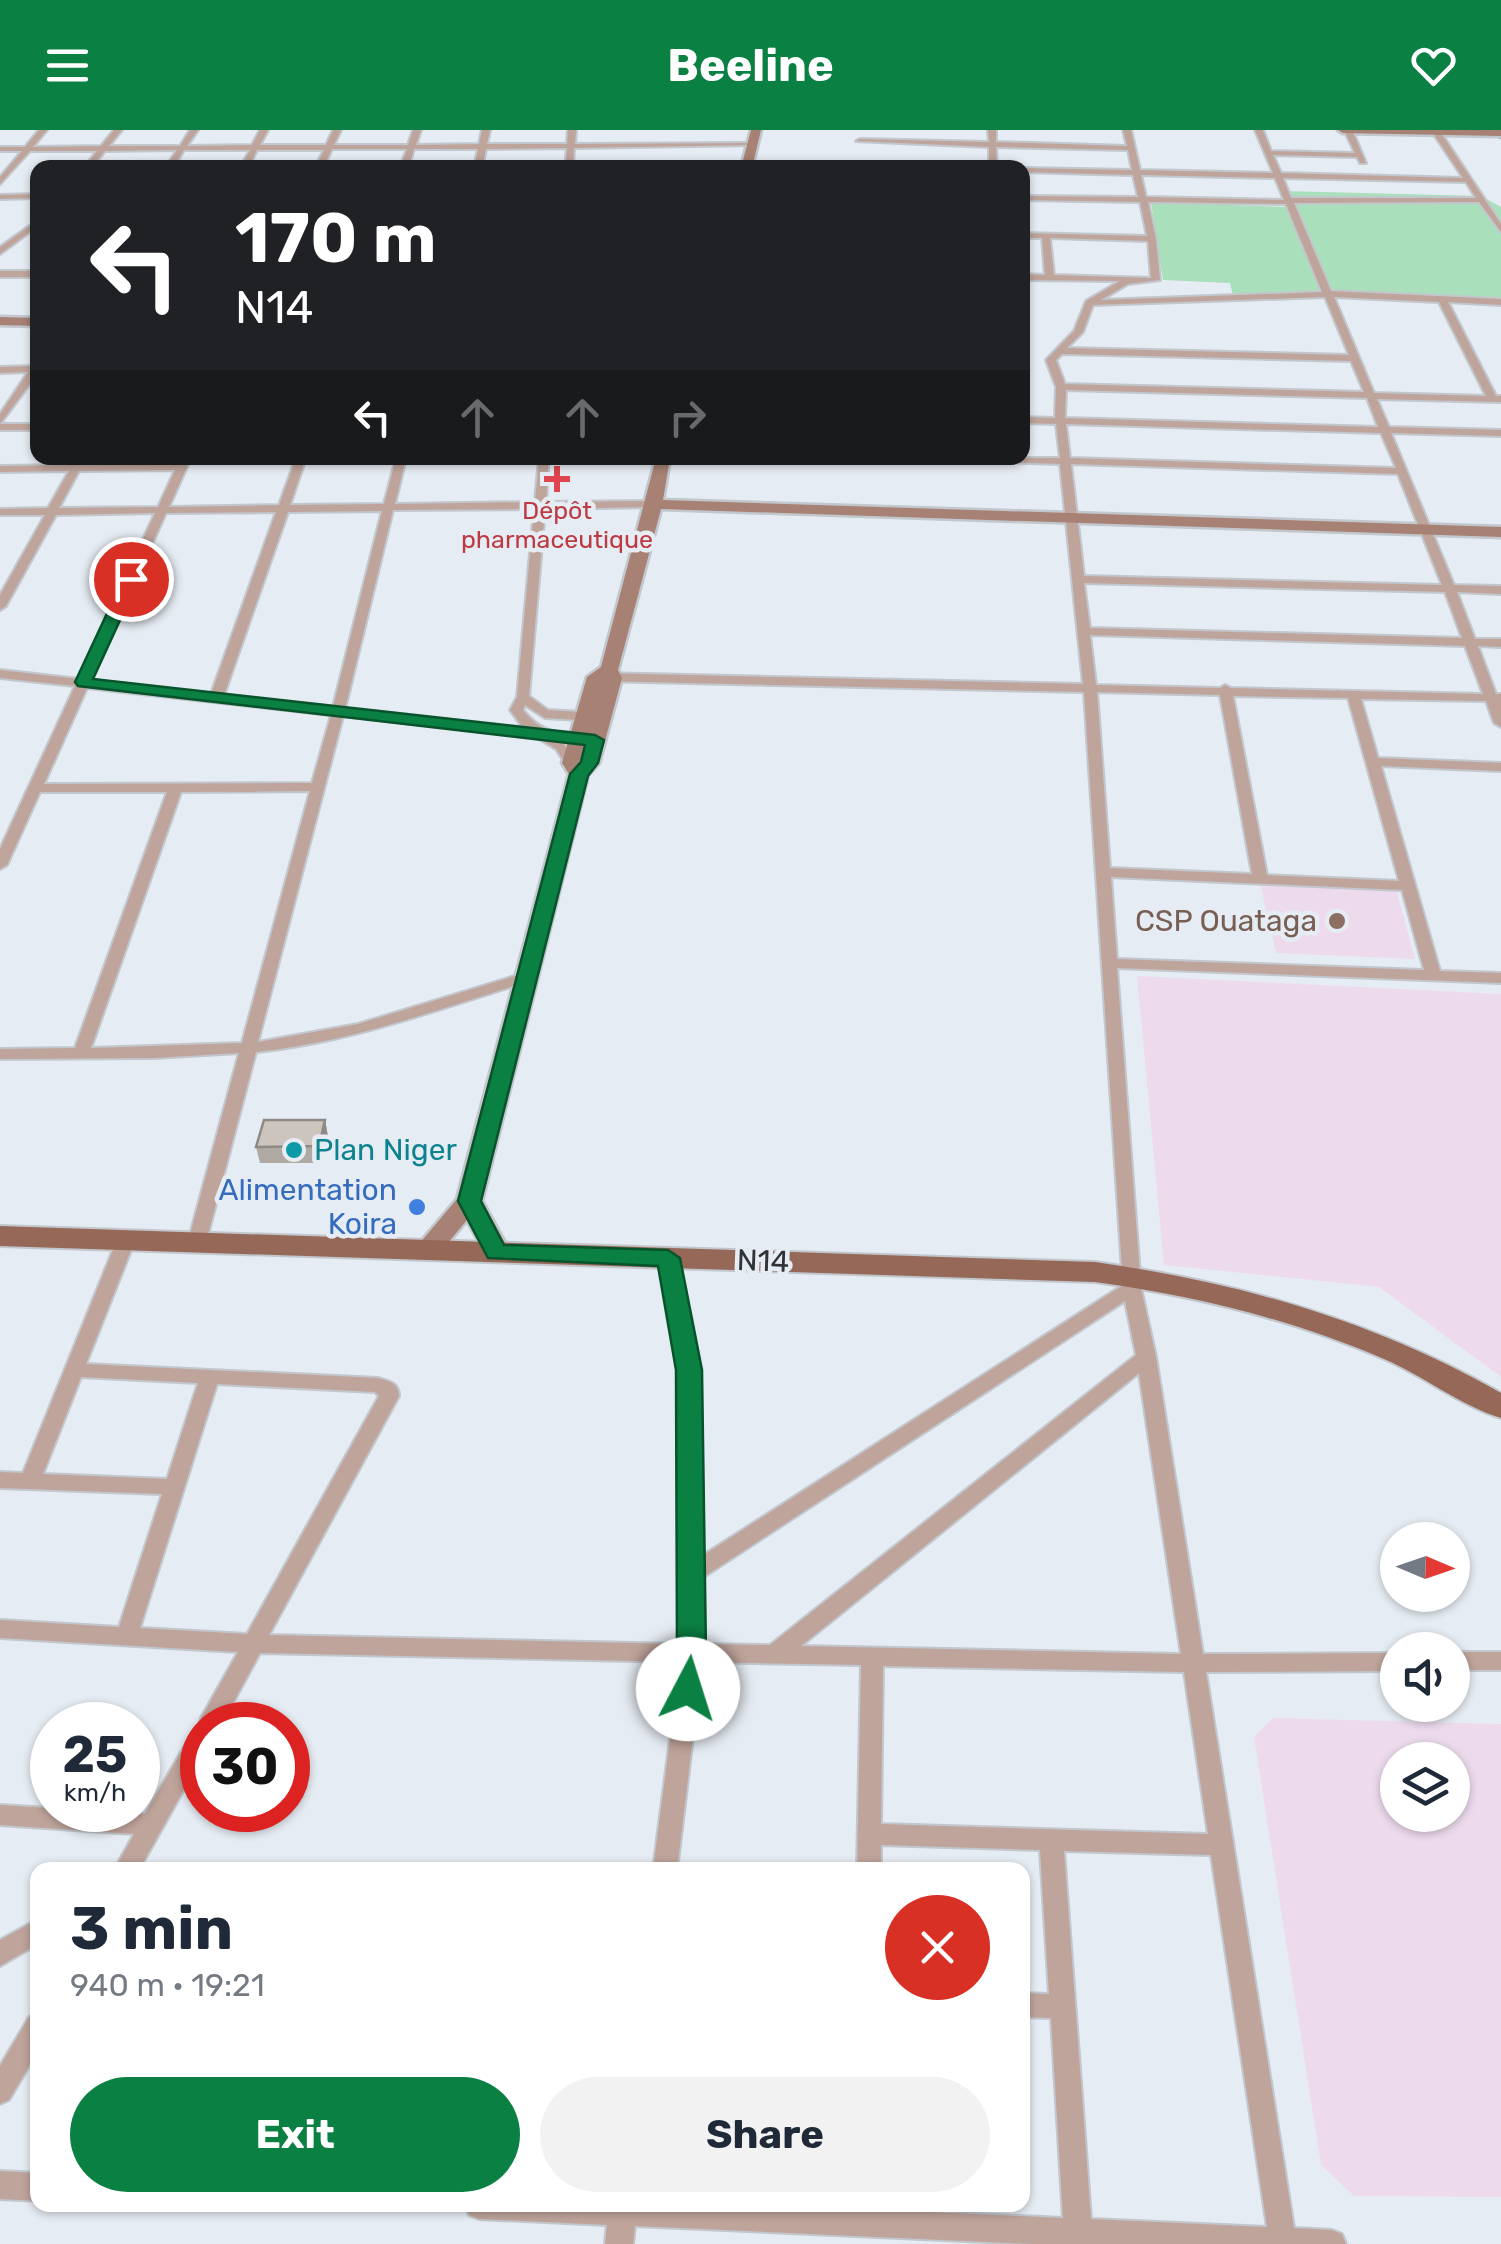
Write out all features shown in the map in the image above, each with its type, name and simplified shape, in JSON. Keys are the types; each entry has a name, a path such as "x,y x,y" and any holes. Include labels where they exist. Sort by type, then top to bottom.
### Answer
{"main road":[{"path":"747,160 756,130"},
{"path":"1346,130 1497,133"},
{"path":"0,321 30,322"},
{"path":"428,1250 469,1201 528,977 575,769 589,763 586,740 654,504 661,465"},
{"path":"654,504 1501,532"},
{"path":"469,1201 497,1252"},
{"name":"N14","path":"0,1236 668,1258 1131,1282 1253,1301 1306,1317 1401,1354 1501,1408"}],"street":[{"path":"0,182 43,130"},
{"path":"94,160 118,130"},
{"path":"174,160 194,130"},
{"path":"248,160 264,130"},
{"path":"323,160 336,130"},
{"path":"407,160 417,130"},
{"path":"479,160 486,130"},
{"path":"570,160 572,130"},
{"path":"632,160 634,130"},
{"path":"857,160 862,130"},
{"path":"992,130 993,160"},
{"path":"1127,130 1152,239 1156,280"},
{"path":"1259,130 1496,698 1501,723"},
{"path":"1346,130 1371,178"},
{"path":"1435,131 1501,230"},
{"path":"860,141 1132,148"},
{"path":"0,150 751,145"},
{"path":"1269,153 1360,155"},
{"path":"1030,170 1467,180"},
{"path":"0,196 30,196"},
{"path":"1030,198 1479,200"},
{"path":"1,249 30,228"},
{"path":"1030,235 1152,239"},
{"path":"1046,236 1050,278"},
{"path":"0,274 30,274"},
{"path":"1030,277 1156,280"},
{"path":"1156,280 1126,282 1089,303 1078,332 1051,360 1061,387 1060,420 1069,518 1090,687 1131,1282 1146,1357 1283,2241"},
{"path":"1089,303 1330,294 1501,302"},
{"path":"1442,299 1497,399"},
{"path":"1059,351 1356,358"},
{"path":"0,370 30,368"},
{"path":"30,379 0,424 30,426"},
{"path":"1061,387 1497,399"},
{"path":"1030,420 1501,434"},
{"path":"1030,459 1402,471"},
{"path":"0,468 47,465"},
{"path":"0,606 77,465"},
{"path":"0,865 183,465"},
{"path":"217,696 298,465"},
{"path":"197,1242 399,465"},
{"path":"543,465 517,711 530,728 561,746 575,769"},
{"path":"0,512 654,504"},
{"path":"1076,579 1501,590"},
{"path":"1083,631 1501,643"},
{"path":"0,674 586,740"},
{"path":"606,675 1496,698"},
{"path":"1225,690 1260,879"},
{"path":"1353,693 1433,974"},
{"path":"477,729 517,711 592,717"},
{"path":"1373,762 1501,768"},
{"path":"35,788 316,787"},
{"path":"82,1052 175,788"},
{"path":"1103,872 1408,886"},
{"path":"1109,963 1501,978"},
{"path":"0,1054 246,1048 363,1028 528,977"},
{"path":"30,1481 126,1240"},
{"path":"666,1862 692,1653 689,1370 668,1258"},
{"path":"691,1574 1131,1282"},
{"path":"774,1654 1146,1357"},
{"path":"74,1370 378,1385 389,1390 223,1702"},
{"path":"127,1636 210,1376"},
{"path":"0,1480 176,1487"},
{"path":"0,1628 256,1644 1193,1663 1380,1662"},
{"path":"869,1862 872,1656"},
{"path":"1470,1662 1501,1661"},
{"path":"160,1811 180,1776"},
{"path":"2,1816 30,1818"},
{"path":"131,1862 148,1832"},
{"path":"870,1834 1221,1845"},
{"path":"1051,1840 1078,2230"},
{"path":"0,1954 30,1935"},
{"path":"1030,2005 1063,2006"},
{"path":"0,2092 30,2040"},
{"path":"0,2185 30,2186"},
{"path":"619,2244 623,2212"},
{"path":"706,2212 1332,2244"}],"shaded area":[{"name":"CSP Ouataga","path":"1260,883 1396,889 1415,959 1276,953"},
{"path":"1137,976 1501,994 1501,1377 1379,1287 1164,1265"},
{"path":"1273,1718 1501,1724 1501,2197 1354,2196 1321,2165 1254,1737"}],"green space":[{"path":"1284,191 1481,196 1501,207 1501,302 1233,296 1230,283 1163,280 1151,202 1284,207"}],"building":[{"path":"264,1120 325,1120 319,1146 256,1147"}],"waterway":[{"path":"1482,130 1501,138"}],"place":[{"name":"Dépôt pharmaceutique","path":"557,479"},
{"name":"CSP Ouataga","path":"1337,921"},
{"name":"Plan Niger","path":"294,1150"},
{"name":"Alimentation Koira","path":"417,1207"}],"route":[{"path":"131,579 84,682 595,740 589,763 579,774 469,1201 497,1252 668,1258 689,1370 692,1653 688,1689"}]}
